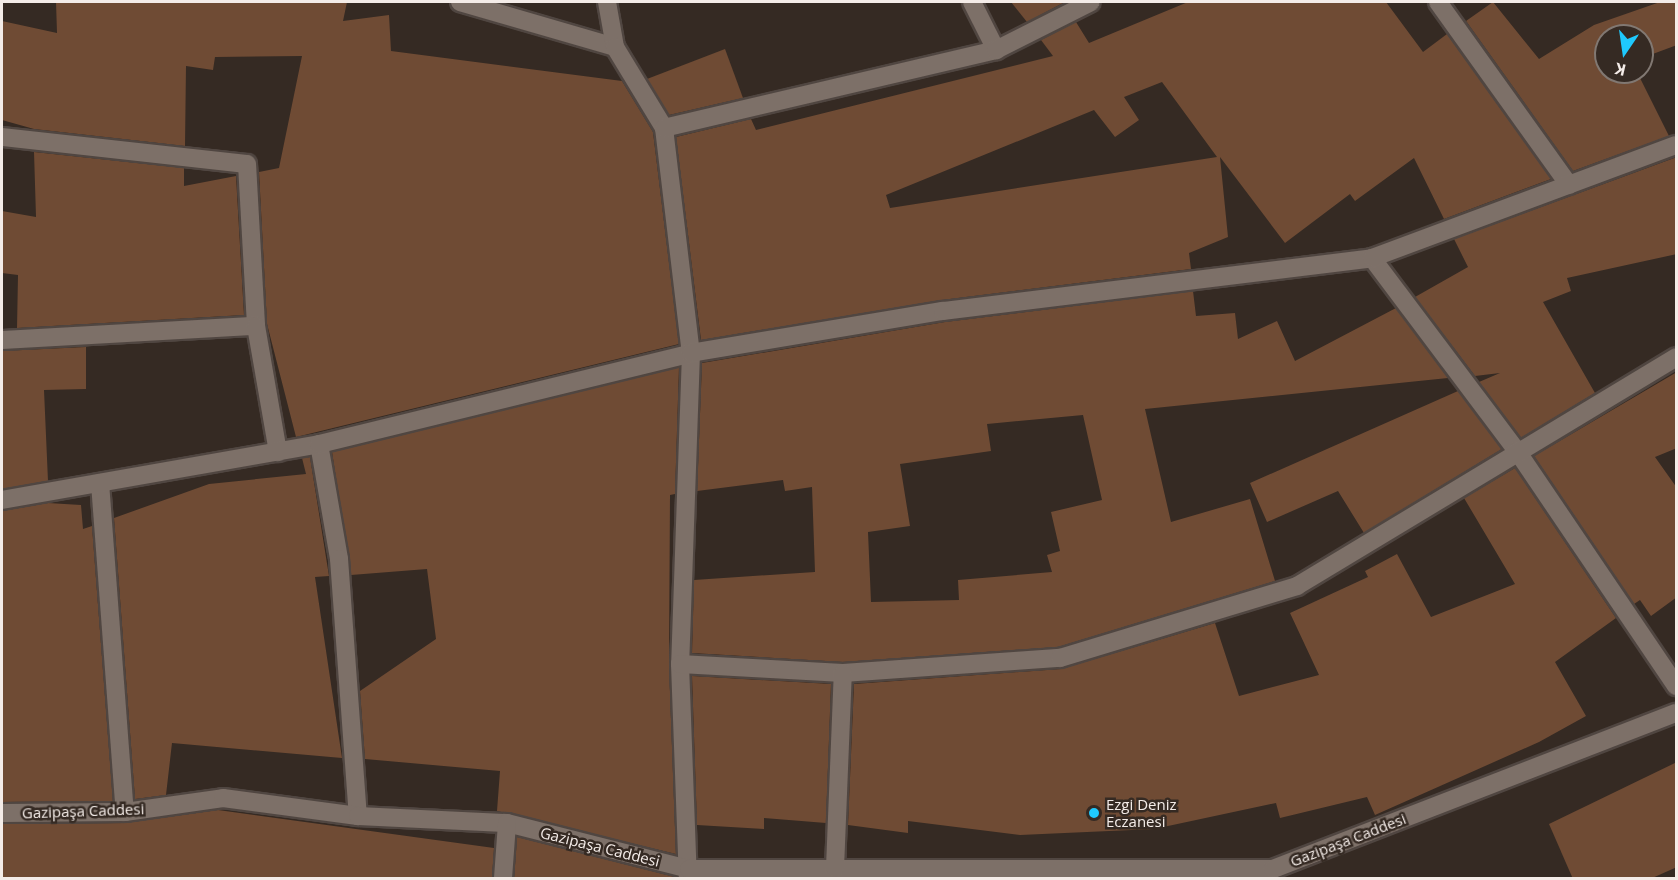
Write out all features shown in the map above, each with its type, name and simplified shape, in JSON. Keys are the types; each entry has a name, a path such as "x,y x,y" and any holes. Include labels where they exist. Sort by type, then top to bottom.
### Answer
{"street":[{"path":"460,2 615,47"},
{"path":"607,2 615,47 664,128 691,353 680,664 688,874"},
{"path":"972,2 996,50"},
{"path":"664,128 996,50 1091,2"},
{"path":"1438,2 1569,185"},
{"path":"2,137 247,164 256,326 278,452"},
{"path":"2,501 319,444 691,353 943,311 1372,258 1677,145"},
{"path":"1372,258 1517,451 1677,686"},
{"path":"2,340 256,326"},
{"path":"680,664 843,673 1060,658 1297,586 1517,451 1677,357"},
{"path":"319,444 339,559 358,816"},
{"path":"100,483 125,812"},
{"path":"835,868 843,673"},
{"name":"Gazipaşa Caddesi","path":"2,813 125,812 223,798 358,816 507,823 688,874 835,868 1273,874 1677,713"},
{"path":"503,879 507,823"}],"building":[{"path":"56,2 347,2 343,21 389,15 391,51 622,81 653,132 679,344 296,437 267,324 259,172 279,168 302,56 215,57 213,70 186,66 185,146 34,129 2,120 2,21 57,33"},
{"path":"1011,2 1062,2 1063,3 1027,22"},
{"path":"1188,2 1386,2 1423,52 1447,34 1551,179 1444,219 1414,158 1355,201 1350,194 1285,243 1220,157 1228,237 1189,253 1191,269 942,300 701,340 676,137 751,119 756,130 1053,56 1041,40 1076,22 1089,43","holes":["1162,82 1217,157 890,208 886,195 1094,110 1115,137 1139,120 1124,97"]},
{"path":"1493,2 1539,59 1594,25 1594,84 1643,84 1669,136 1573,171 1466,21"},
{"path":"1660,2 1677,2 1677,45 1654,54 1654,24 1597,24"},
{"path":"725,49 743,98 669,115 647,79"},
{"path":"34,152 184,168 184,186 236,176 244,315 17,328 18,275 2,273 2,211 36,217"},
{"path":"1677,157 1677,254 1567,278 1571,291 1543,302 1595,393 1521,438 1479,382 1500,373 1475,376 1415,297 1468,267 1454,239"},
{"path":"1193,291 1196,316 1235,313 1238,339 1277,321 1295,361 1396,308 1448,378 1145,409 1171,522 1250,499 1275,581 1058,647 843,662 692,653 694,580 815,572 812,487 785,491 783,480 697,491 702,363 945,322","holes":["1083,415 1102,500 1051,512 1060,551 1047,555 1052,572 958,580 959,600 871,602 868,532 910,526 900,464 991,451 987,424"]},
{"path":"86,347 86,389 44,390 48,481 2,489 2,351"},
{"path":"679,367 675,494 670,495 669,664 676,854 497,811 500,771 365,759 360,691 436,639 427,569 351,575 332,452"},
{"path":"1677,372 1677,448 1655,457 1677,488 1677,597 1651,616 1640,600 1634,604 1534,456"},
{"path":"1458,391 1502,449 1364,533 1338,491 1267,522 1250,483"},
{"path":"310,457 329,576 315,577 342,758 172,743 166,795 135,799 114,518 209,484 306,474 302,458"},
{"path":"1515,468 1616,618 1555,662 1586,716 1539,742 1375,815 1367,797 1280,818 1276,803 1154,829 1020,835 908,821 908,833 848,825 854,684 1061,669 1215,623 1239,696 1319,675 1290,613 1368,577 1365,571 1397,554 1431,617 1515,584 1464,498"},
{"path":"48,503 81,505 83,529 92,526 113,801 2,802 2,511"},
{"path":"692,676 831,684 826,823 764,818 764,829 697,825"},
{"path":"1677,762 1677,867 1650,879 1573,879 1549,824"},
{"path":"218,810 494,848 492,879 2,879 2,824 125,823"},
{"path":"517,837 675,877 675,879 514,879"}],"place":[{"name":"Ezgi Deniz Eczanesi","path":"1094,813"}]}
